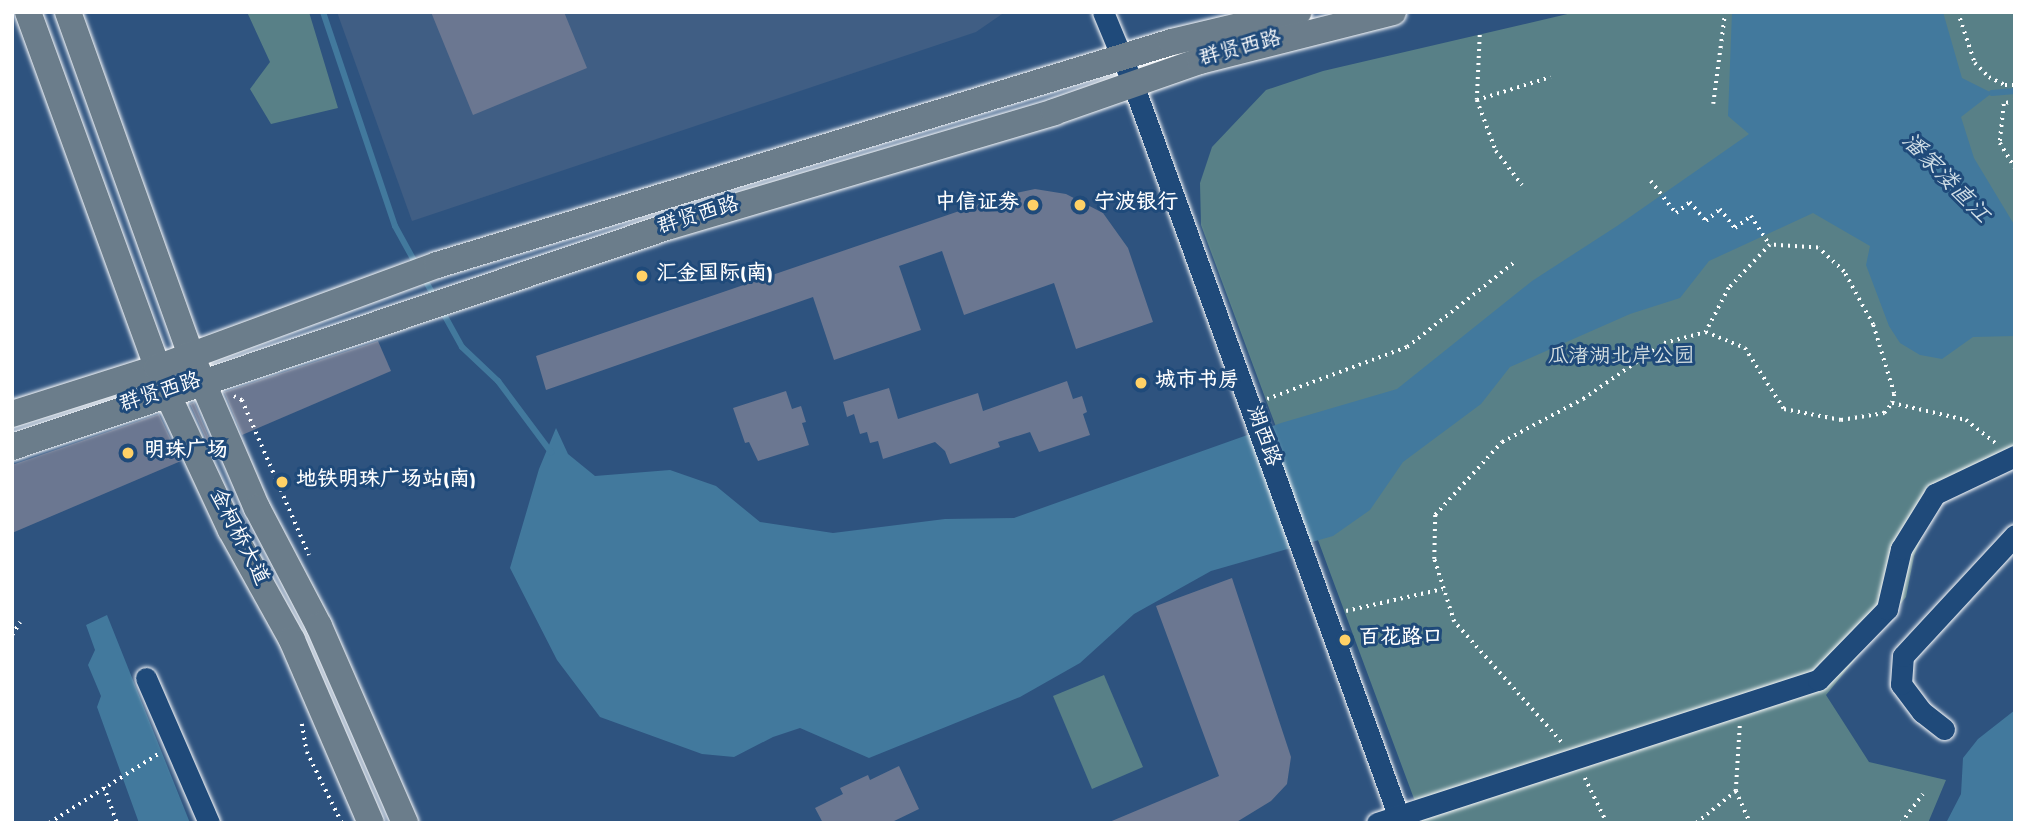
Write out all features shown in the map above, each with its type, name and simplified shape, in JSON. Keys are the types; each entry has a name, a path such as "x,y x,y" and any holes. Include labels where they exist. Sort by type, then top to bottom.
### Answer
{"main road":[{"name":"金柯桥大道","path":"28,12 167,393 231,530 292,640 371,823"},
{"name":"金柯桥大道","path":"68,12 191,355 257,508 319,626 405,823"},
{"name":"群贤西路","path":"12,414 157,368 437,265 1122,56 1298,12"},
{"name":"群贤西路","path":"12,447 670,226 1055,112 1200,61 1393,12"}],"street":[{"name":"湖西路","path":"1103,12 1133,84 1400,818"},
{"path":"1377,823 1400,818 1574,758 1818,680 1887,609 1901,549 1935,494 2014,456"},
{"path":"1944,729 1922,712 1902,684 1903,656 2015,535"},
{"path":"146,678 209,823"}],"path":[{"path":"1713,104 1725,12"},
{"path":"1958,12 1975,63 1989,77 2005,85 2015,85"},
{"path":"1480,35 1477,100 1496,151 1522,185"},
{"path":"1477,100 1551,77"},
{"path":"2015,101 2004,104 2000,142 2015,168"},
{"path":"1651,181 1676,214 1690,202 1706,221 1720,209 1735,228 1751,216 1770,245"},
{"path":"1607,823 1574,758 1454,622 1434,559 1435,515 1502,442 1583,399 1664,343 1706,332 1745,348 1784,409 1841,420 1884,413 1892,403 1894,394 1873,325 1844,272 1818,248 1770,245 1729,288 1706,332"},
{"path":"1251,411 1407,347 1516,261"},
{"path":"1892,403 1966,420 2014,456"},
{"path":"1327,618 1443,589"},
{"path":"12,635 20,622"},
{"path":"1742,704 1736,791 1750,823"},
{"path":"50,823 164,750"},
{"path":"104,787 117,823"},
{"path":"1696,823 1736,791"},
{"path":"1901,823 1923,794"}],"shaded area":[{"path":"337,12 1005,12 976,32 412,221"}],"green space":[{"path":"247,12 309,12 338,108 271,124 250,89 270,62"},
{"name":"瓜渚湖北岸公园","path":"1576,12 2015,12 2015,464 1937,500 1914,556 1906,597 1826,695 1869,762 1946,780 1928,823 1423,823 1201,225 1200,183 1212,147 1266,90 1323,71"},
{"path":"1104,675 1143,767 1092,789 1053,696"}],"water":[{"name":"潘家溇直江","path":"1732,12 1943,12 1962,78 1992,93 1961,117 1974,158 2015,226 2015,336 1973,337 1942,359 1920,355 1900,343 1889,326 1866,265 1870,246 1813,213 1709,261 1680,298 1630,314 1510,367 1481,404 1403,462 1370,510 1333,536 1211,571 1134,614 1080,663 1020,697 869,758 800,728 773,737 734,757 702,754 600,717 557,660 510,568 539,469 556,428 568,454 595,476 670,470 716,486 760,522 833,533 945,519 1014,518 1281,423 1397,389 1532,281 1617,226 1749,134 1728,116"},
{"path":"107,615 190,823 139,823 97,707 101,696 88,665 95,650 86,625"},
{"path":"2015,710 2015,823 1946,823 1961,794 1963,758 1978,739"}],"building":[{"path":"431,12 564,12 587,68 473,115"},
{"path":"1035,189 1066,194 1103,213 1128,248 1153,322 1076,349 1054,283 964,315 942,251 899,266 921,330 834,360 813,297 546,390 536,356 1006,195"},
{"path":"378,341 391,371 242,435 224,392"},
{"path":"1067,381 1073,399 1082,396 1087,412 1083,414 1090,435 1039,452 1030,432 998,442 1000,447 950,464 945,451 935,442 883,459 878,441 870,443 867,432 860,434 854,414 847,417 843,402 889,388 898,419 978,393 983,411"},
{"path":"786,391 792,409 801,406 806,422 802,423 809,445 758,461 749,442 745,443 733,408"},
{"path":"194,402 213,447 210,448 190,404"},
{"path":"159,414 181,461 12,533 12,465"},
{"path":"1232,578 1291,757 1287,784 1271,801 1235,823 1107,823 1219,776 1156,606"},
{"path":"899,766 919,809 890,823 823,823 815,808 843,794 840,788 868,775 870,780"}],"waterway":[{"path":"323,12 395,226 417,266"},
{"path":"1992,93 2015,91"},
{"path":"424,278 436,300"},
{"path":"441,309 462,347 498,381 551,452"}],"place":[{"name":"中信证券","path":"1033,205"},
{"name":"宁波银行","path":"1080,205"},
{"name":"汇金国际(南)","path":"642,276"},
{"name":"城市书房","path":"1141,383"},
{"name":"明珠广场","path":"128,453"},
{"name":"地铁明珠广场站(南)","path":"282,482"},
{"name":"百花路口","path":"1345,640"}]}
